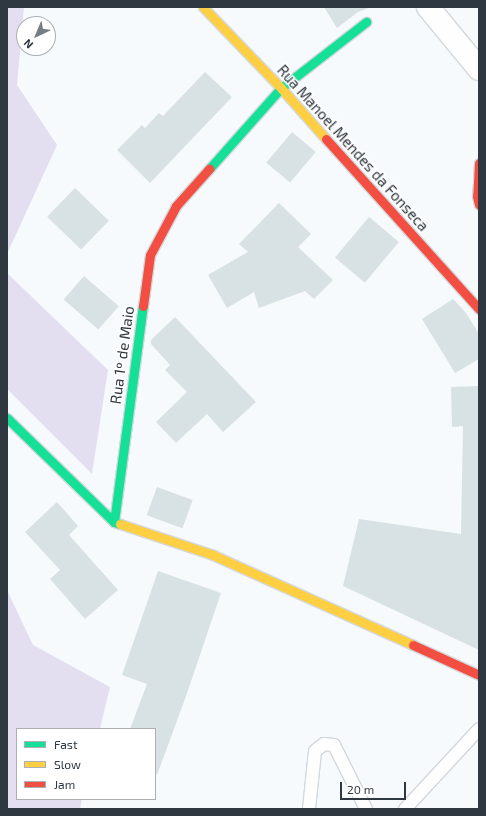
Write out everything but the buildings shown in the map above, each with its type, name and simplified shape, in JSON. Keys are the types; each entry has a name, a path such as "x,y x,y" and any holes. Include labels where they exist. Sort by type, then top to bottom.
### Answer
{"street":[{"name":"Rua Manoel Mendes da Fonseca","path":"203,7 281,88 479,309"},
{"path":"428,7 479,70"},
{"name":"Rua 1º de Maio","path":"114,522 150,255 176,206 281,88 366,22"},
{"path":"479,163 477,196 479,205"},
{"path":"7,418 114,522 213,555 479,675"}],"lane":[{"path":"405,809 479,729"},
{"path":"309,809 315,751 324,744 334,745 366,809"}],"shaded area":[{"path":"7,7 24,7 23,16 16,16 16,56 20,56 17,85 57,145 7,254"},
{"path":"7,273 108,370 92,474 7,389"},
{"path":"7,590 33,645 110,687 100,728 16,728 16,800 82,800 80,809 7,809"}],"traffic: fast":[{"path":"209,169 281,88 366,22"},
{"path":"114,522 143,306"},
{"path":"7,418 114,522 120,524"}],"traffic: slow":[{"path":"203,7 281,88 326,139"},
{"path":"120,524 213,555 413,645"}],"traffic: jam":[{"path":"326,139 479,309"},
{"path":"479,163 477,196 479,205"},
{"path":"143,306 150,255 176,206 209,169"},
{"path":"413,645 479,675"}]}
